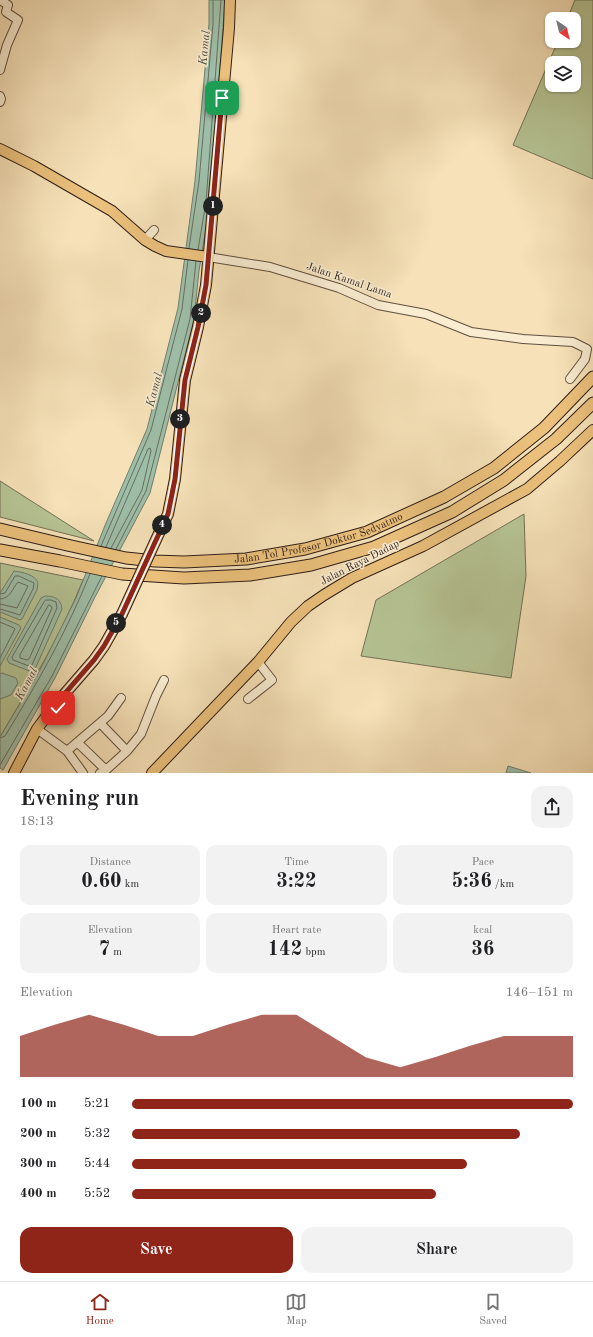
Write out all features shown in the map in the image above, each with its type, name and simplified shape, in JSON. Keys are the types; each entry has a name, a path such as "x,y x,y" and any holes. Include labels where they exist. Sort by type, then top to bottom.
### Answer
{"highway":[{"name":"Jalan Tol Profesor Doktor Sedyatmo","path":"0,529 126,558 155,561 184,562 246,559 305,549 367,532 444,498 494,468 544,428 593,377"},
{"name":"Jalan Tol Profesor Doktor Sedyatmo","path":"0,550 122,574 184,578 250,575 312,565 374,547 452,512 504,480 556,439 593,403"}],"main road":[{"path":"14,773 37,729 59,705 104,646 122,614 168,514 175,479 185,380 198,327 206,285 204,256 216,178 218,137 229,28 230,0"},
{"path":"0,149 34,166 112,211 145,240 166,251 204,256"},
{"name":"Jalan Raya Dadap","path":"152,773 258,662 291,622 308,606 352,578 423,546 527,489 593,430"}],"street":[{"path":"0,70 7,45 18,20 6,12 8,5 2,0"},
{"path":"0,96 0,102"},
{"path":"145,240 154,230"},
{"name":"Jalan Kamal Lama","path":"204,256 270,267 340,288 378,305 426,314 471,332 523,339 573,342 587,349 585,359 570,379"},
{"path":"248,699 272,680 258,662"},
{"path":"78,743 103,771 127,751 141,734 164,680"},
{"path":"64,749 78,743 108,716 121,698"},
{"path":"100,723 127,751"},
{"path":"37,729 64,749 83,773"}],"shaded area":[{"path":"575,0 593,0 593,179 513,145 545,71 545,92 581,92 581,56 552,56 555,48 581,48 581,12 570,12"},
{"path":"0,481 94,541 0,517"},
{"path":"524,514 526,576 511,678 361,656 376,600"},
{"path":"0,563 83,580 55,640 0,737"}],"water":[{"path":"209,0 225,0 210,202 199,271 194,319 150,493 95,597 55,678 3,770 0,768 0,737 40,670 76,598 106,523 147,429 178,308 195,181 209,24"},
{"path":"14,571 32,576 38,583 37,590 22,619 20,620 0,612 0,593"},
{"path":"45,596 59,600 62,609 35,669 32,672 9,663 7,659 41,598"},
{"path":"0,617 19,625 21,628 0,666"},
{"path":"2,673 16,678 18,683 11,695 0,699 0,674"},
{"path":"508,766 531,773 506,773"}],"route":[{"path":"58,708 54,706 94,660 104,646 122,614 168,514 175,479 185,380 198,327 206,285 222,98"}],"water label":[{"name":"Kamal","path":"205,48"},
{"name":"Kamal","path":"155,390"},
{"name":"Kamal","path":"27,684"}]}
